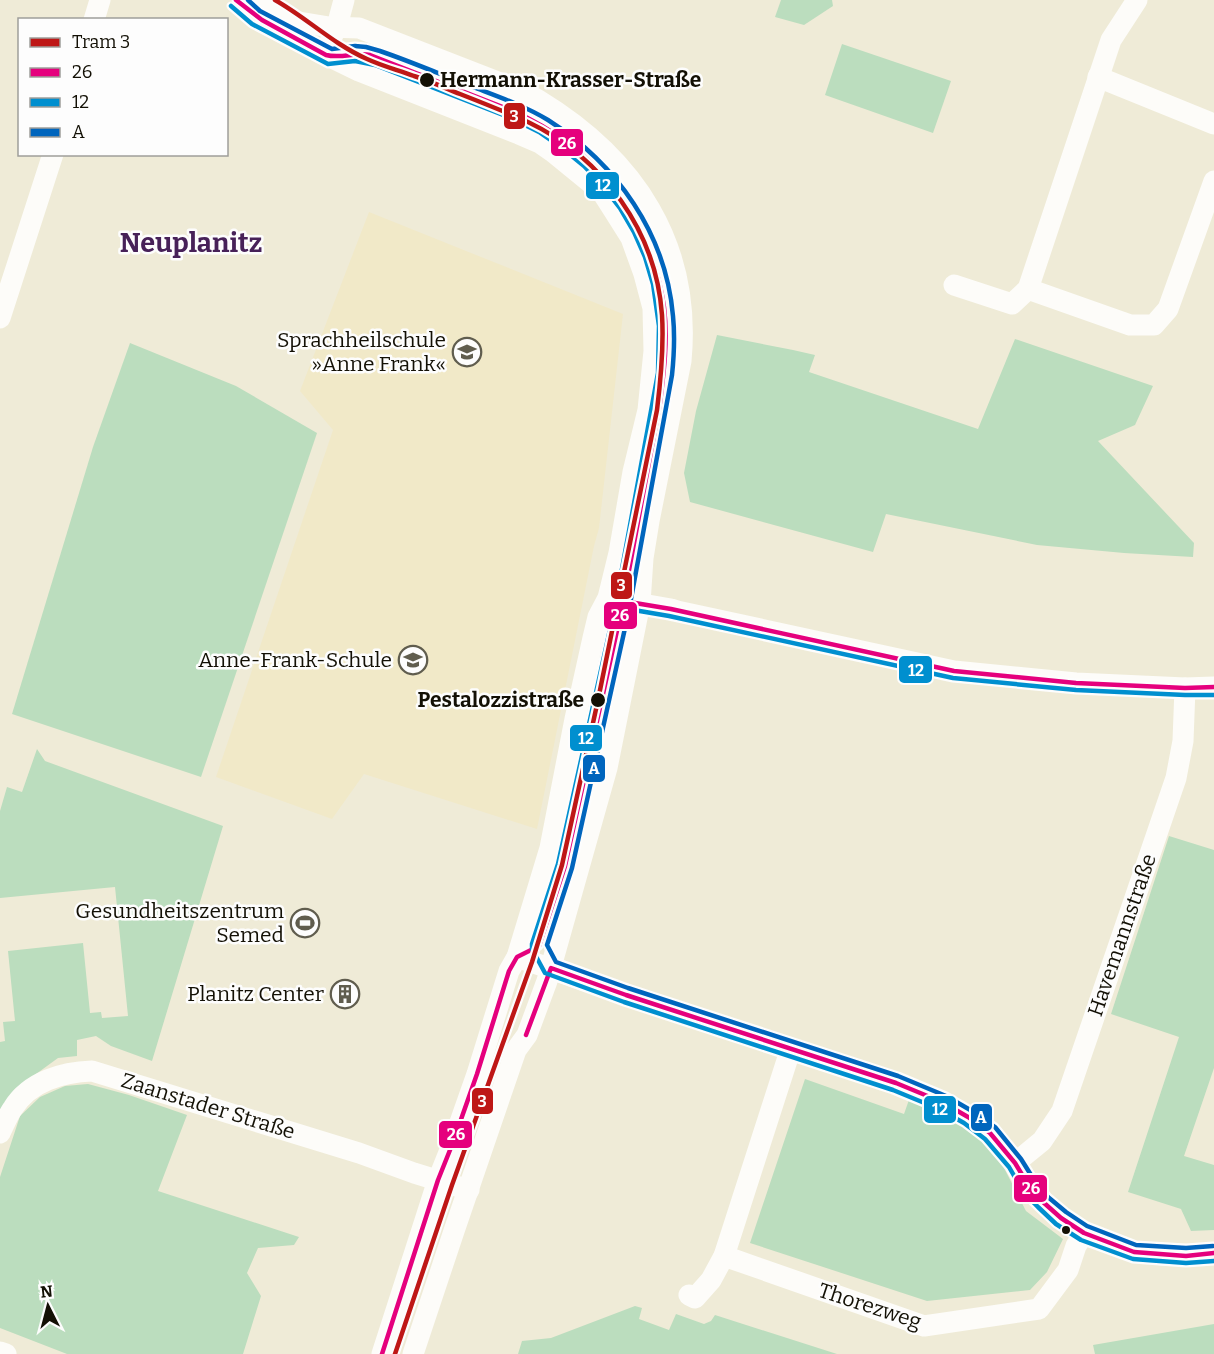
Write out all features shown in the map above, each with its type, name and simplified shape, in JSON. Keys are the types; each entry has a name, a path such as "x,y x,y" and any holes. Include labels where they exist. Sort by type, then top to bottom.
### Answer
{"street":[{"path":"95,18 100,0"},
{"path":"236,0 256,17 359,71 519,134 540,143 553,152 602,192 631,238 644,273 652,308 654,351 648,410 633,472 619,553 608,598 598,617 549,848 517,957 509,972 477,1074 438,1180 382,1354"},
{"path":"244,0 293,21 329,27 359,28 538,100 570,122 621,168 655,217 667,244 682,311 683,339 679,371 643,558 640,603 607,768 547,981 526,1035 516,1050 413,1354"},
{"path":"320,52 332,38 344,0"},
{"path":"954,285 1012,304 1028,289 1111,40 1137,0"},
{"path":"1098,77 1214,124"},
{"path":"0,318 52,156"},
{"path":"1028,289 1130,325 1154,326 1168,309 1214,181"},
{"path":"608,598 954,671 1076,683 1185,688 1214,687"},
{"name":"Havemannstraße","path":"1015,1163 1042,1141 1062,1111 1176,778 1183,741 1185,688"},
{"path":"517,957 896,1083 942,1102 968,1116 990,1133 1043,1202 1061,1218 1084,1233 1134,1252 1186,1256 1214,1252"},
{"path":"689,1295 695,1298 711,1280 724,1256 791,1048"},
{"name":"Zaanstader Straße","path":"0,1133 13,1107 26,1093 42,1082 68,1074 92,1071 359,1153 469,1190"},
{"name":"Thorezweg","path":"724,1256 924,1326 1039,1309 1068,1270 1076,1246 1084,1233"},
{"path":"0,1352 6,1354"}],"shaded area":[{"name":"Anne-Frank-Schule","path":"369,212 623,314 599,528 537,829 364,774 332,819 216,777 333,430 300,391"}],"green space":[{"path":"781,0 832,0 833,6 804,25 775,17"},
{"path":"842,44 951,81 933,133 825,95"},
{"path":"717,335 815,355 809,372 978,429 1015,339 1153,386 1135,425 1098,441 1194,543 1193,557 1037,545 886,514 873,552 690,502 684,473 696,411"},
{"path":"130,343 236,386 317,433 201,777 12,714 93,447"},
{"path":"37,749 45,761 223,826 152,1061 111,1046 96,1036 77,1040 77,1056 58,1058 14,1090 0,1112 0,1042 5,1041 3,1022 15,1021 8,951 83,943 90,1013 101,1012 102,1018 128,1016 115,887 0,898 0,811 7,787 22,792"},
{"path":"1169,836 1214,850 1214,1068 1184,1156 1214,1165 1214,1230 1191,1231 1181,1209 1128,1192 1179,1037 1111,1014"},
{"path":"805,1079 904,1114 910,1097 960,1120 983,1140 1003,1166 1026,1211 1063,1239 1047,1272 1030,1290 927,1301 750,1243"},
{"path":"88,1084 187,1115 158,1191 299,1237 294,1245 258,1248 247,1273 261,1296 243,1354 67,1354 0,1328 0,1177 20,1116 40,1097 65,1086"},
{"path":"635,1306 642,1308 639,1319 669,1330 676,1314 704,1324 711,1321 715,1315 837,1354 518,1354 522,1341 551,1338"},
{"path":"1214,1324 1214,1354 1095,1354 1093,1345"}],"tram line":[{"name":"3","path":"275,0 355,53 528,122 555,137 580,156 621,200 637,227 649,254 658,284 662,315 662,362 657,410 562,865 532,962 452,1185 395,1354"}],"transit line":[{"name":"26","path":"236,0 262,20 326,55 370,55 513,111 542,126 569,144 593,165 632,215 657,275 664,307 666,343 660,403 622,608 565,866 539,946 517,957 509,971 477,1074 438,1180 382,1354"},
{"name":"A","path":"248,0 260,11 332,49 355,46 380,51 512,102 548,120 596,158 616,180 634,204 649,230 660,257 673,316 672,375 629,610 572,868 547,945 556,962 628,988 898,1076 946,1096 995,1127 1048,1197 1087,1226 1136,1245 1186,1248 1213,1246"},
{"name":"12","path":"231,6 252,24 328,64 355,61 375,65 511,118 539,132 584,166 603,186 620,208 645,257 653,284 659,326 658,373 615,607 558,864 532,944 532,949 545,973 624,1002 893,1090 939,1109 964,1123 985,1139 1009,1167 1024,1193 1056,1224 1081,1240 1133,1259 1186,1263 1214,1261"},
{"name":"26","path":"623,601 671,609 954,671 1076,683 1185,688 1214,687"},
{"name":"12","path":"622,608 669,616 953,678 1076,690 1214,695"},
{"name":"26","path":"526,1035 551,968 626,995 896,1083 942,1102 990,1133 1043,1202 1061,1218 1084,1233 1134,1252 1186,1256 1214,1253"}],"place":[{"name":"Hermann-Krasser-Straße","path":"427,80"},
{"name":"Sprachheilschule »Anne Frank«","path":"467,352"},
{"name":"Anne-Frank-Schule","path":"413,660"},
{"name":"Pestalozzistraße","path":"598,700"},
{"name":"Gesundheitszentrum Semed","path":"305,923"},
{"name":"Planitz Center","path":"345,994"}],"district":[{"name":"Neuplanitz","path":"191,243"}]}
